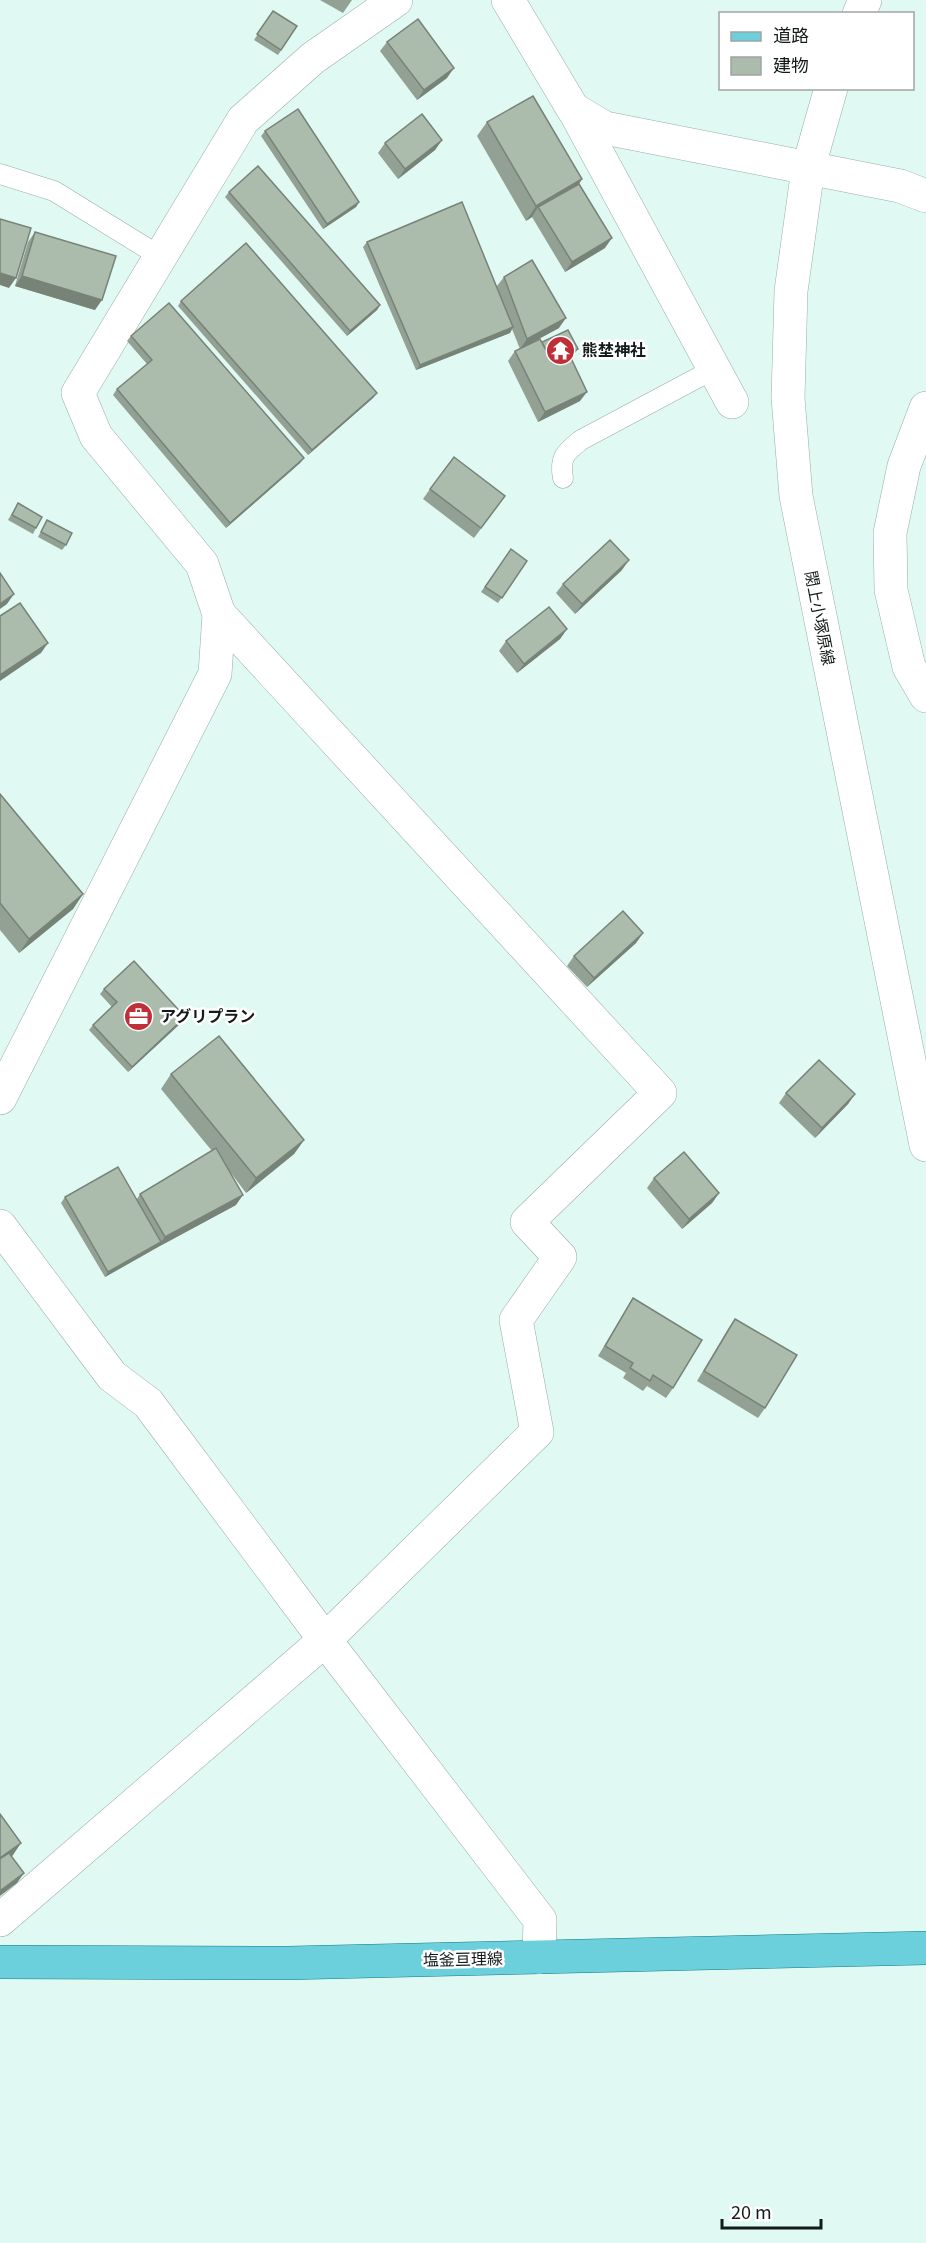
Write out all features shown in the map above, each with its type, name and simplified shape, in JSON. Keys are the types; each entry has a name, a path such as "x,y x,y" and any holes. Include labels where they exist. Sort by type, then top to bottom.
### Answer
{"main road":[{"name":"塩釜亘理線","path":"0,1962 288,1963 926,1948"}],"street":[{"path":"0,1098 215,674 219,614 202,564 96,436 78,393 243,120 313,58 396,0"},
{"path":"507,0 573,109 732,402"},
{"name":"閖上小塚原線","path":"830,90 808,169 791,291 788,398 796,496 926,1145"},
{"path":"573,109 605,128 900,186 926,196"},
{"path":"926,408 904,466 890,533 891,590 909,667 926,696"},
{"path":"0,1920 325,1640 537,1432 516,1320 560,1257 527,1222 660,1093 219,614"},
{"path":"0,1226 112,1376 148,1403 325,1640 540,1920 539,1957"}],"lane":[{"path":"0,174 54,191 161,257"},
{"path":"563,478 561,466 565,453 581,440 714,369"}],"building":[{"path":"273,11 297,26 281,50 257,34"},
{"path":"418,19 454,68 424,90 387,42"},
{"path":"533,96 582,179 536,206 487,122"},
{"path":"298,109 359,202 327,224 265,131"},
{"path":"422,114 442,140 405,169 385,143"},
{"path":"258,166 380,305 350,331 229,192"},
{"path":"579,184 612,238 572,262 538,207"},
{"path":"462,202 513,327 420,365 367,242"},
{"path":"0,219 31,228 16,278 0,273"},
{"path":"35,232 116,256 102,300 22,276"},
{"path":"246,243 377,393 312,450 181,301"},
{"path":"532,260 566,318 527,339 504,277"},
{"path":"169,303 304,458 230,523 117,389 152,360 131,336"},
{"path":"568,330 578,349 552,362 542,342"},
{"path":"540,339 552,362 569,354 587,392 545,412 515,351"},
{"path":"454,457 505,496 481,528 430,489"},
{"path":"18,503 42,517 36,528 12,515"},
{"path":"47,520 72,533 66,545 41,532"},
{"path":"610,540 629,560 582,604 563,584"},
{"path":"511,549 527,561 502,598 485,587"},
{"path":"0,573 14,594 0,604"},
{"path":"20,603 48,643 0,675 0,616"},
{"path":"549,607 567,629 524,664 506,641"},
{"path":"0,794 83,894 29,939 0,903"},
{"path":"623,911 643,933 594,978 574,956"},
{"path":"134,961 185,1017 132,1067 93,1025 117,1002 104,989"},
{"path":"219,1036 304,1140 256,1178 171,1074"},
{"path":"819,1060 855,1094 822,1128 786,1093"},
{"path":"216,1148 243,1195 165,1237 140,1194"},
{"path":"684,1152 719,1193 689,1219 654,1178"},
{"path":"118,1167 161,1242 108,1272 65,1197"},
{"path":"633,1298 702,1340 673,1388 653,1375 650,1381 630,1368 633,1363 605,1346"},
{"path":"735,1319 797,1355 765,1408 704,1371"},
{"path":"0,1814 21,1843 0,1858"},
{"path":"9,1853 24,1873 0,1891 0,1859"}],"place":[{"name":"熊埜神社","path":"561,350"},
{"name":"アグリプラン","path":"139,1016"}]}
